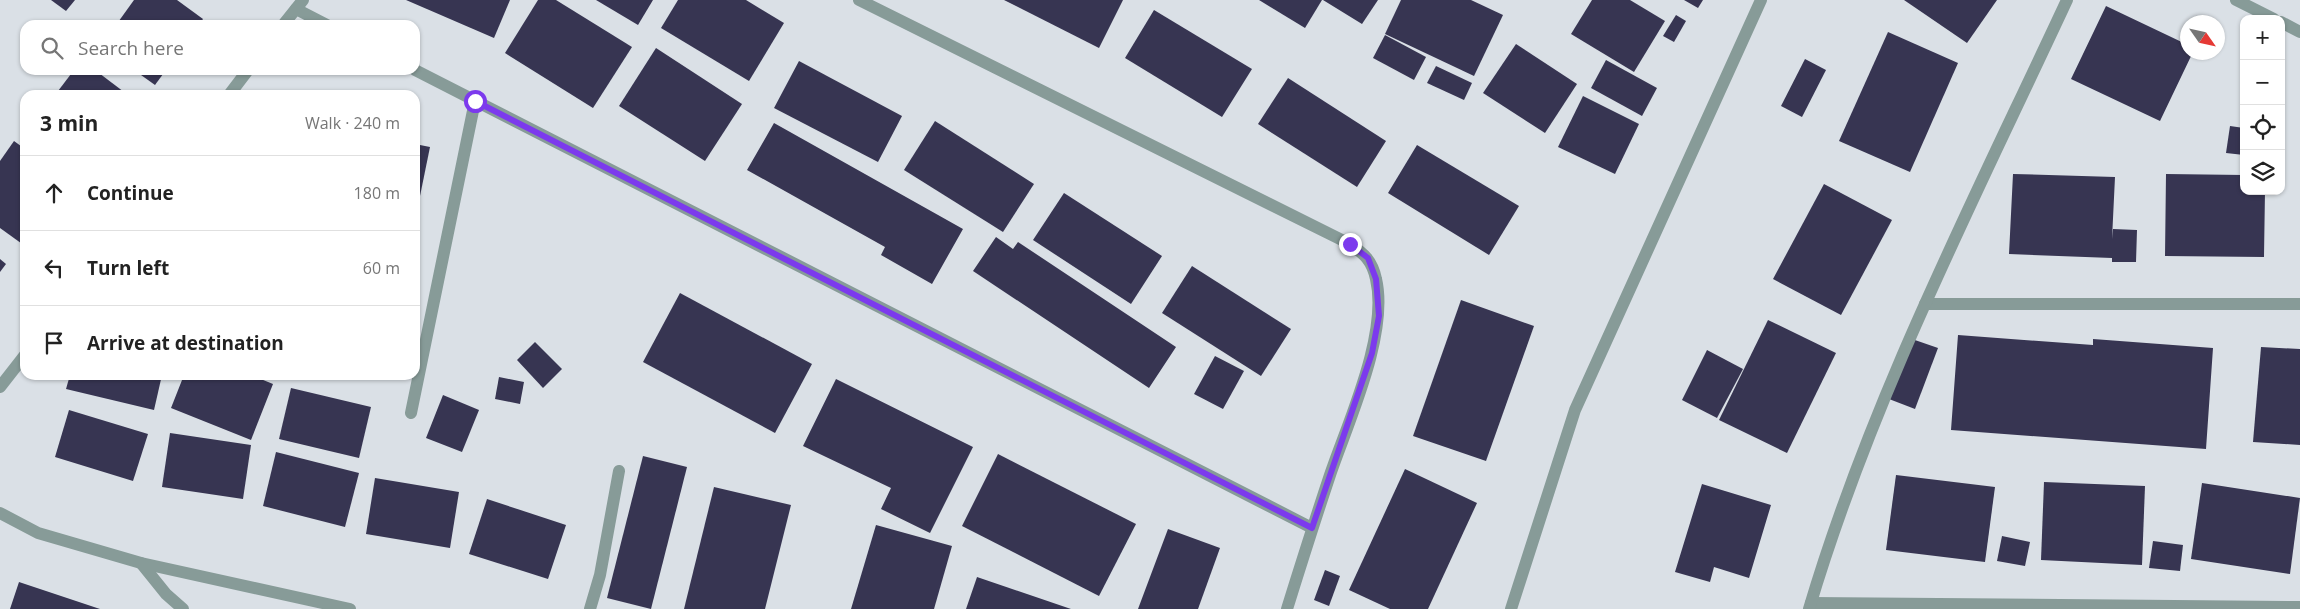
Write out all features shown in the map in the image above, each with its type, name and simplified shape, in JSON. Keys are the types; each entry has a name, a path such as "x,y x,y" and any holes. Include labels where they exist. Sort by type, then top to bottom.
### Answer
{"street":[{"path":"859,0 1341,239 1368,258 1376,279 1379,316 1372,353 1312,528 1287,609"},
{"path":"1511,609 1575,410 1761,0"},
{"path":"2067,0 1925,304 1863,449 1810,606 2300,607"},
{"path":"2236,0 2266,15"},
{"path":"288,20 299,5 320,20"},
{"path":"2285,24 2300,32"},
{"path":"420,73 1312,528"},
{"path":"233,90 244,75"},
{"path":"420,368 475,101"},
{"path":"1925,304 2300,304"},
{"path":"0,387 20,361"},
{"path":"411,412 418,380"},
{"path":"590,609 600,575 620,471"},
{"path":"0,513 38,533 141,563 350,609"},
{"path":"141,563 166,594 183,609"}],"building":[{"path":"51,0 75,0 66,11"},
{"path":"134,0 177,0 203,19 202,20 120,20"},
{"path":"406,0 510,0 494,38"},
{"path":"538,0 556,0 632,47 593,108 505,53"},
{"path":"596,0 653,0 638,25"},
{"path":"678,0 746,0 784,23 749,81 661,28"},
{"path":"1004,0 1123,0 1099,48"},
{"path":"1259,0 1322,0 1305,28"},
{"path":"1323,0 1378,0 1362,24"},
{"path":"1401,0 1471,0 1503,15 1474,76 1385,34"},
{"path":"1592,0 1630,0 1665,21 1634,72 1571,34"},
{"path":"1684,0 1703,0 1698,8"},
{"path":"1904,0 1997,0 1967,43"},
{"path":"2106,6 2180,41 2180,60 2189,60 2160,121 2071,79"},
{"path":"1154,10 1252,69 1222,117 1125,58"},
{"path":"1676,15 1686,21 1674,42 1663,36"},
{"path":"1888,32 1958,63 1910,172 1839,141"},
{"path":"1385,35 1426,57 1414,80 1373,58"},
{"path":"1516,44 1577,84 1545,133 1483,93"},
{"path":"656,48 742,104 705,161 619,106"},
{"path":"1805,59 1826,70 1802,117 1781,106"},
{"path":"1606,60 1657,88 1642,116 1591,88"},
{"path":"799,61 902,116 878,162 774,108"},
{"path":"1436,66 1472,83 1464,100 1427,83"},
{"path":"70,75 102,75 121,90 59,90"},
{"path":"141,75 162,75 155,85"},
{"path":"1288,78 1386,141 1357,187 1258,124"},
{"path":"1583,96 1639,124 1615,174 1558,147"},
{"path":"935,121 1034,184 1003,232 904,170"},
{"path":"774,123 963,229 932,284 881,255 885,247 747,170"},
{"path":"2230,126 2240,127 2240,155 2226,153"},
{"path":"14,141 20,145 20,242 0,228 0,161"},
{"path":"420,145 430,147 420,196"},
{"path":"1417,145 1519,206 1489,255 1388,193"},
{"path":"2013,174 2115,177 2112,239 2113,229 2137,230 2136,262 2112,262 2112,258 2009,254"},
{"path":"2166,174 2240,175 2240,195 2265,195 2264,257 2165,256"},
{"path":"1824,184 1892,220 1841,315 1773,279"},
{"path":"1064,193 1162,256 1131,304 1033,240"},
{"path":"996,237 1013,249 1018,242 1176,347 1149,388 973,271"},
{"path":"0,259 6,264 0,272"},
{"path":"1192,266 1291,329 1261,376 1162,313"},
{"path":"680,293 812,364 775,433 643,362"},
{"path":"1461,300 1534,326 1486,461 1413,436"},
{"path":"1768,320 1836,353 1787,453 1719,420"},
{"path":"1958,335 2093,345 2093,339 2213,348 2206,449 1951,430"},
{"path":"1912,339 1938,348 1915,409 1889,399"},
{"path":"535,342 562,369 543,388 517,360"},
{"path":"2261,347 2300,349 2300,445 2253,442"},
{"path":"1707,350 1743,369 1717,418 1682,400"},
{"path":"1215,356 1244,371 1223,409 1194,394"},
{"path":"499,377 524,382 520,404 495,399"},
{"path":"836,379 973,447 930,533 881,509 891,488 803,446"},
{"path":"69,380 161,380 154,410 66,389"},
{"path":"182,380 263,380 273,384 251,440 171,408"},
{"path":"291,388 371,407 359,458 279,439"},
{"path":"443,395 479,410 462,452 426,438"},
{"path":"69,410 148,434 133,481 55,457"},
{"path":"170,433 251,445 243,499 162,487"},
{"path":"276,452 359,473 345,527 263,506"},
{"path":"998,454 1136,524 1099,596 962,526"},
{"path":"643,456 687,467 651,609 607,598"},
{"path":"1405,469 1477,503 1428,609 1390,609 1349,590"},
{"path":"1896,475 1995,487 1985,562 1886,550"},
{"path":"375,478 459,492 450,548 366,534"},
{"path":"2044,482 2145,486 2142,565 2041,560"},
{"path":"2202,483 2300,498 2290,574 2191,559"},
{"path":"1702,484 1771,505 1749,578 1714,567 1710,582 1675,572"},
{"path":"714,487 791,505 765,609 684,609"},
{"path":"487,499 566,525 548,579 469,554"},
{"path":"876,525 952,546 934,609 851,609"},
{"path":"1168,529 1220,548 1198,609 1138,609"},
{"path":"2002,536 2030,542 2025,566 1997,561"},
{"path":"2153,541 2183,545 2180,571 2149,568"},
{"path":"1325,570 1340,576 1329,606 1314,600"},
{"path":"977,577 1071,609 966,609"},
{"path":"19,582 100,609 10,609"}],"route":[{"path":"475,101 1312,528 1372,353 1379,316 1376,279 1368,258 1350,244"}]}
